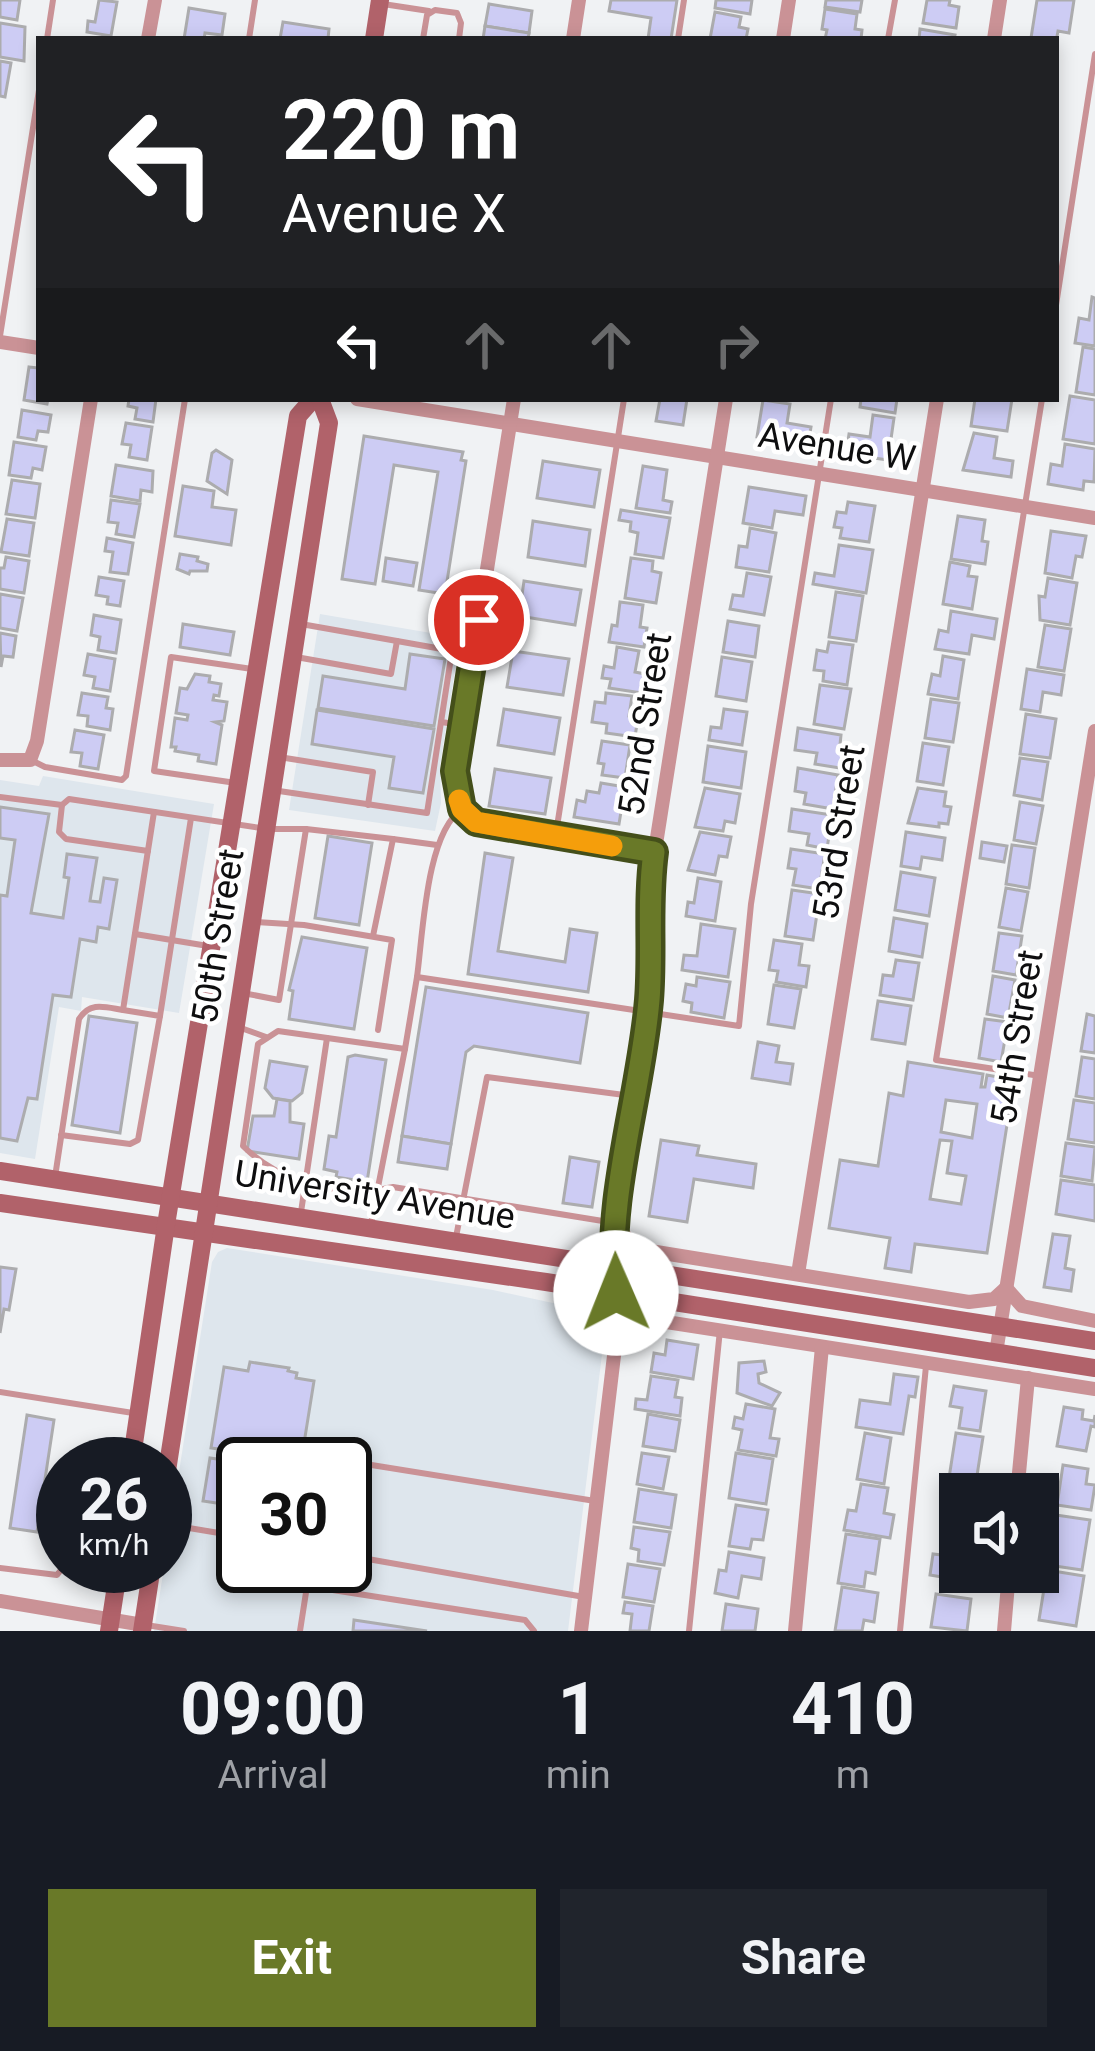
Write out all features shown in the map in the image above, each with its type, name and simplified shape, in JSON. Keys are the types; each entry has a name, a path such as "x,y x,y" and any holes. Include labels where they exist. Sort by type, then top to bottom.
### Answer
{"main road":[{"path":"374,36 380,2"},
{"name":"50th Street","path":"134,1437 298,416 313,402"},
{"name":"50th Street","path":"172,1437 328,423 318,402"},
{"name":"University Avenue","path":"0,1171 1095,1341"},
{"name":"University Avenue","path":"0,1203 1095,1368"},
{"path":"110,1625 115,1593"},
{"path":"142,1628 148,1593"}],"street":[{"path":"148,36 154,0"},
{"path":"573,36 579,0"},
{"path":"783,36 789,0"},
{"path":"994,36 1000,0"},
{"path":"0,339 36,347"},
{"path":"0,760 29,760 37,741 92,402"},
{"name":"Avenue W","path":"375,402 1095,518"},
{"path":"514,402 459,748 455,784 462,809 476,822 654,852"},
{"name":"52nd Street","path":"581,1631 616,1339 616,1223 647,1013 654,852 726,402"},
{"name":"53rd Street","path":"798,1274 937,402"},
{"name":"54th Street","path":"996,1353 1095,731"},
{"path":"616,1223 637,1247 982,1303 1006,1288 1022,1306 1095,1321"},
{"path":"616,1339 631,1325 647,1319 1095,1389"},
{"path":"795,1631 823,1347"},
{"path":"1019,1473 1028,1378"},
{"path":"1004,1631 1008,1593"},
{"path":"1,1606 142,1628"}],"lane":[{"path":"47,36 53,0"},
{"path":"249,36 255,0"},
{"path":"678,36 684,0"},
{"path":"889,36 895,0"},
{"path":"380,2 457,13 459,36"},
{"path":"424,36 430,11"},
{"path":"1059,286 1095,54"},
{"path":"0,339 36,109"},
{"path":"29,760 103,777 122,780 126,776 185,402"},
{"path":"556,836 625,402"},
{"path":"417,977 739,1026 751,904 831,402"},
{"path":"1040,1076 936,1060 1042,402"},
{"path":"298,623 474,655"},
{"path":"293,657 392,674 397,641"},
{"path":"273,790 427,814 452,651"},
{"path":"239,783 154,771 171,657 258,670"},
{"path":"442,722 462,725"},
{"path":"438,745 459,748"},
{"path":"278,757 373,772 368,805"},
{"path":"0,797 62,806"},
{"path":"148,851 66,838 59,832 62,806 69,799 267,829 306,829 437,845"},
{"path":"370,1227 405,1049 437,845 449,817 462,809"},
{"path":"123,1010 154,812"},
{"path":"61,1135 130,1144 138,1140 191,818"},
{"path":"243,993 279,1000 306,829"},
{"path":"374,936 393,838"},
{"path":"253,921 392,940 378,1030"},
{"path":"135,934 212,946"},
{"path":"54,1178 79,1019 94,1006 160,1016"},
{"path":"237,1028 266,1037"},
{"path":"405,1049 278,1031 266,1037 258,1044 243,1146 255,1158 305,1184 368,1193 393,1187 616,1223"},
{"path":"300,1215 328,1038"},
{"path":"455,1241 487,1077 635,1096"},
{"path":"222,1125 246,1128"},
{"path":"691,1280 748,1267"},
{"path":"689,1631 720,1330"},
{"path":"900,1631 926,1363"},
{"path":"0,1392 137,1413"},
{"path":"372,1465 596,1502"},
{"path":"372,1557 585,1597"},
{"path":"0,1568 36,1572"},
{"path":"300,1631 307,1586 525,1620 534,1631"},
{"path":"142,1628 184,1631"}],"shaded area":[{"path":"320,614 460,638 435,831 289,810"},
{"path":"43,776 214,804 179,1013 82,997 81,1011 59,1007 35,1159 0,1153 0,780 39,786"},
{"path":"227,1248 493,1290 599,1313 605,1330 568,1631 154,1631 160,1593 192,1593 192,1437 184,1437 212,1262"}],"building":[{"path":"0,0 20,0 17,20 0,17"},
{"path":"99,0 117,2 111,36 87,32 88,21 95,22"},
{"path":"611,0 677,0 671,36 648,36 651,18 609,11"},
{"path":"716,0 752,0 750,14 715,8"},
{"path":"826,0 862,0 860,12 825,7"},
{"path":"927,0 950,0 949,5 959,7 956,28 923,23"},
{"path":"1037,0 1074,0 1069,33 1031,36"},
{"path":"489,4 532,11 529,33 485,26"},
{"path":"189,8 225,14 222,35 184,36"},
{"path":"825,9 857,14 855,29 862,30 861,36 826,36 827,30 822,29"},
{"path":"715,12 741,17 739,27 748,29 747,36 711,36"},
{"path":"283,22 329,29 328,36 281,36"},
{"path":"0,23 25,27 24,61 0,57"},
{"path":"485,26 529,33 528,36 483,36"},
{"path":"920,29 955,35 955,36 919,36"},
{"path":"0,61 11,63 5,97 0,96"},
{"path":"1092,297 1095,346 1075,343 1079,318 1089,320"},
{"path":"1083,347 1095,349 1095,395 1076,392"},
{"path":"29,367 36,368 36,402 47,404 24,400"},
{"path":"1070,396 1095,400 1095,444 1063,439"},
{"path":"129,402 156,402 153,422 135,419 137,408"},
{"path":"659,402 687,402 683,425 656,421"},
{"path":"763,402 790,404 787,423 811,427 808,445 757,437"},
{"path":"861,402 897,402 895,413 860,407"},
{"path":"975,402 1012,402 1007,431 971,426"},
{"path":"22,410 51,415 48,432 38,431 36,440 18,437"},
{"path":"873,415 894,418 888,460 846,454 849,434 870,437"},
{"path":"126,423 152,427 147,460 129,457 131,445 122,444"},
{"path":"974,433 997,437 994,458 1013,461 1011,477 963,470"},
{"path":"364,436 463,452 461,460 466,461 445,594 419,590 438,472 394,465 375,584 342,579"},
{"path":"14,442 46,447 42,470 33,468 31,478 9,475"},
{"path":"1065,444 1095,449 1094,482 1084,481 1083,490 1048,484 1051,464 1062,466"},
{"path":"216,450 232,460 227,494 207,481"},
{"path":"543,461 600,470 594,507 537,498"},
{"path":"116,465 153,471 152,492 141,490 140,501 111,496"},
{"path":"643,466 667,470 663,500 672,502 670,513 636,508"},
{"path":"12,480 40,484 35,518 6,514"},
{"path":"183,486 214,491 212,507 236,510 231,545 175,536"},
{"path":"749,487 806,496 803,515 775,511 772,528 743,523"},
{"path":"111,500 140,504 134,537 116,534 118,523 108,522"},
{"path":"848,502 875,506 869,542 840,538 842,528 834,527 837,512 846,513"},
{"path":"621,510 670,518 663,558 635,554 638,533 630,531 631,522 619,520"},
{"path":"958,516 985,520 985,564 951,559"},
{"path":"7,519 34,523 29,556 1,552"},
{"path":"533,521 590,530 585,566 528,557"},
{"path":"750,528 776,533 769,572 736,567 739,546 747,547"},
{"path":"1051,531 1086,536 1072,578 1045,573"},
{"path":"107,538 133,543 128,574 110,572 113,552 105,551"},
{"path":"839,545 873,550 866,593 813,584 815,573 834,576"},
{"path":"180,554 198,557 197,561 208,564 207,571 189,574 177,569"},
{"path":"6,557 29,561 24,593 0,589 0,568"},
{"path":"386,558 417,563 413,586 383,581"},
{"path":"631,558 653,561 652,571 661,573 656,603 625,598"},
{"path":"950,562 970,566 968,576 977,577 972,609 943,604"},
{"path":"747,573 771,577 764,615 730,609 733,595 743,596"},
{"path":"99,577 124,581 120,606 96,595"},
{"path":"1048,578 1077,583 1070,625 1040,620 1039,596 1045,597"},
{"path":"524,581 581,590 575,625 519,616"},
{"path":"836,592 863,596 856,641 829,637"},
{"path":"0,594 23,598 17,631 0,628"},
{"path":"620,602 643,605 644,647 609,642"},
{"path":"951,611 997,619 994,639 972,635 969,654 935,649 939,630 948,632"},
{"path":"94,615 121,620 116,653 98,650 100,637 91,635"},
{"path":"728,621 759,626 755,657 723,652"},
{"path":"183,624 234,632 230,655 180,647"},
{"path":"1045,625 1071,629 1064,671 1038,667"},
{"path":"0,633 16,636 13,657 3,656 1,667"},
{"path":"829,642 853,645 847,685 823,681 824,671 814,670 817,650 827,652"},
{"path":"617,647 639,651 635,672 645,674 642,693 609,688 611,679 602,678 604,666 614,668"},
{"path":"513,651 569,659 563,695 507,687"},
{"path":"88,654 115,659 110,691 93,688 95,677 84,675"},
{"path":"410,654 445,659 434,726 318,708 323,676 405,689"},
{"path":"943,656 964,660 958,699 928,694 932,674 940,676"},
{"path":"722,657 752,662 746,701 716,696"},
{"path":"1027,669 1064,675 1061,695 1043,692 1040,712 1021,709"},
{"path":"195,674 221,684 213,700 227,702 224,721 215,722 222,725 216,764 171,747 175,718 187,720 188,715 176,713 180,688 187,689"},
{"path":"820,685 851,689 844,729 814,724"},
{"path":"82,693 108,697 106,708 113,709 110,730 87,726 88,716 78,715"},
{"path":"606,693 632,696 629,716 638,717 635,737 606,733 607,724 592,722 595,702 605,703"},
{"path":"931,699 959,703 953,742 925,738"},
{"path":"504,709 560,718 554,754 498,745"},
{"path":"724,709 747,712 742,745 709,740 711,727 721,728"},
{"path":"317,710 434,729 423,793 389,788 394,757 312,744"},
{"path":"1026,714 1056,719 1050,758 1020,754"},
{"path":"798,728 841,735 840,745 849,746 846,769 815,764 817,753 795,750"},
{"path":"75,730 104,735 98,769 80,766 82,753 71,752"},
{"path":"602,741 630,745 625,778 602,775 604,764 598,763"},
{"path":"923,743 949,747 943,785 917,781"},
{"path":"708,746 746,752 741,788 703,782"},
{"path":"1020,758 1048,762 1042,800 1014,795"},
{"path":"798,768 838,775 833,809 804,804 806,793 795,791"},
{"path":"495,769 551,778 545,814 489,806"},
{"path":"601,783 625,787 619,824 574,817 577,800 585,802 587,791 599,793"},
{"path":"705,788 740,794 735,823 725,821 723,831 695,827"},
{"path":"918,788 946,792 944,806 951,807 948,824 908,823"},
{"path":"1020,802 1043,806 1036,844 1014,840"},
{"path":"0,807 49,814 31,913 63,918 67,854 97,858 90,901 100,902 104,878 117,880 109,929 98,927 96,942 80,939 71,997 53,995 37,1099 28,1098 17,1141 0,1138 0,895 7,896 15,840 0,838"},
{"path":"792,809 832,815 827,849 807,845 809,834 789,831"},
{"path":"700,832 731,837 727,857 719,856 715,875 688,870"},
{"path":"906,832 945,838 942,860 922,857 920,869 901,866"},
{"path":"328,836 372,843 359,925 315,918"},
{"path":"982,842 1007,846 1004,862 980,858"},
{"path":"1012,845 1035,848 1029,888 1006,884"},
{"path":"791,849 825,854 819,889 793,885 796,869 788,868"},
{"path":"485,853 513,858 498,951 565,962 570,929 597,933 588,992 468,974"},
{"path":"901,872 935,878 929,916 895,910"},
{"path":"698,878 721,882 715,921 686,916 688,902 694,903"},
{"path":"1006,888 1028,892 1021,931 999,927"},
{"path":"792,890 820,894 813,940 785,936"},
{"path":"894,918 927,924 922,957 889,951"},
{"path":"701,924 735,929 728,977 682,970 684,955 697,956"},
{"path":"999,933 1022,936 1016,975 993,971"},
{"path":"302,937 367,948 354,1029 289,1019 293,991 289,990"},
{"path":"774,940 802,944 799,965 809,966 806,987 776,982 778,971 769,970"},
{"path":"896,960 919,963 913,1000 880,995 883,975 893,976"},
{"path":"993,976 1015,980 1008,1018 987,1014"},
{"path":"697,977 730,982 724,1018 691,1012 692,1003 683,1001 686,984 696,986"},
{"path":"774,985 801,989 794,1028 768,1024"},
{"path":"426,987 588,1013 580,1063 474,1046 466,1052 451,1144 402,1136"},
{"path":"878,1001 911,1006 905,1044 872,1039"},
{"path":"1087,1014 1095,1016 1095,1053 1081,1051"},
{"path":"89,1016 137,1023 120,1133 72,1125"},
{"path":"985,1019 1008,1022 1001,1062 979,1058"},
{"path":"758,1042 779,1046 776,1062 793,1064 790,1084 752,1078"},
{"path":"348,1057 386,1060 367,1182 336,1177 337,1172 324,1169 329,1136 336,1137"},
{"path":"1082,1057 1095,1059 1095,1099 1076,1096"},
{"path":"270,1061 307,1067 302,1093 292,1101 273,1098 265,1088"},
{"path":"908,1062 983,1074 981,1087 987,1075 1014,1080 987,1253 915,1244 911,1272 885,1268 890,1238 829,1228 840,1160 878,1166 889,1093 903,1096","holes":["946,1100 977,1104 972,1138 941,1132","940,1140 952,1141 947,1173 966,1176 961,1204 930,1199"]},
{"path":"277,1099 290,1101 290,1122 304,1124 299,1159 247,1151 253,1116 274,1116"},
{"path":"1074,1100 1095,1103 1095,1143 1068,1139"},
{"path":"402,1136 451,1144 447,1169 398,1162"},
{"path":"661,1140 699,1146 697,1155 756,1164 753,1188 694,1179 687,1222 649,1216"},
{"path":"1066,1143 1095,1147 1092,1181 1061,1176"},
{"path":"570,1157 599,1162 592,1207 563,1203"},
{"path":"1061,1180 1095,1185 1095,1221 1056,1214"},
{"path":"1053,1234 1070,1236 1065,1268 1074,1270 1071,1291 1044,1287"},
{"path":"0,1267 16,1269 0,1333"},
{"path":"667,1340 698,1345 693,1379 651,1372 654,1353 665,1355"},
{"path":"764,1361 766,1372 758,1374 759,1383 780,1393 772,1406 737,1393 739,1363"},
{"path":"250,1362 289,1368 297,1373 296,1378 314,1381 305,1437 216,1437 216,1449 211,1448 224,1367 248,1371"},
{"path":"894,1374 918,1377 915,1397 909,1396 903,1434 856,1427 860,1400 890,1404"},
{"path":"651,1376 678,1380 675,1397 682,1398 680,1416 635,1409 636,1399 647,1400"},
{"path":"954,1386 986,1391 980,1431 959,1428 962,1408 950,1406"},
{"path":"746,1404 775,1409 770,1438 779,1439 776,1456 738,1450 742,1430 733,1428 735,1417 743,1419"},
{"path":"1064,1407 1083,1410 1082,1419 1094,1421 1095,1415 1095,1427 1091,1426 1086,1451 1057,1446"},
{"path":"648,1414 680,1420 675,1451 643,1446"},
{"path":"27,1415 54,1420 51,1437 36,1437 36,1532 10,1528"},
{"path":"865,1433 891,1438 884,1484 857,1479"},
{"path":"956,1433 983,1437 977,1473 950,1473"},
{"path":"642,1453 669,1457 663,1489 637,1484"},
{"path":"736,1453 773,1459 766,1504 729,1498"},
{"path":"210,1458 216,1459 216,1503 203,1501"},
{"path":"1063,1465 1088,1469 1086,1484 1095,1485 1091,1510 1059,1505"},
{"path":"861,1484 888,1488 884,1513 894,1515 890,1538 844,1530 848,1510 856,1511"},
{"path":"639,1489 676,1495 671,1528 634,1522"},
{"path":"736,1505 768,1510 763,1540 752,1539 750,1549 729,1546"},
{"path":"1059,1515 1090,1520 1082,1570 1059,1567"},
{"path":"634,1527 670,1532 664,1565 638,1561 639,1550 631,1548"},
{"path":"846,1534 880,1539 875,1574 866,1572 864,1587 838,1583"},
{"path":"729,1552 764,1558 761,1579 742,1576 738,1598 715,1593 719,1570 726,1571"},
{"path":"933,1554 939,1555 939,1576 930,1575"},
{"path":"628,1564 660,1569 654,1602 623,1597"},
{"path":"1059,1572 1084,1576 1076,1626 1039,1620 1043,1593 1059,1593"},
{"path":"842,1587 878,1593 874,1622 864,1620 862,1631 835,1631"},
{"path":"936,1594 971,1599 967,1631 931,1627"},
{"path":"625,1602 653,1606 649,1631 630,1631 632,1614 623,1613"},
{"path":"726,1604 758,1609 755,1631 722,1631"},
{"path":"354,1620 427,1631 353,1631"}],"slow traffic":[{"path":"459,800 476,822 612,846"}],"route":[{"path":"479,620 455,771 462,809 476,822 654,852 648,916 649,998 614,1246 616,1293"}]}
